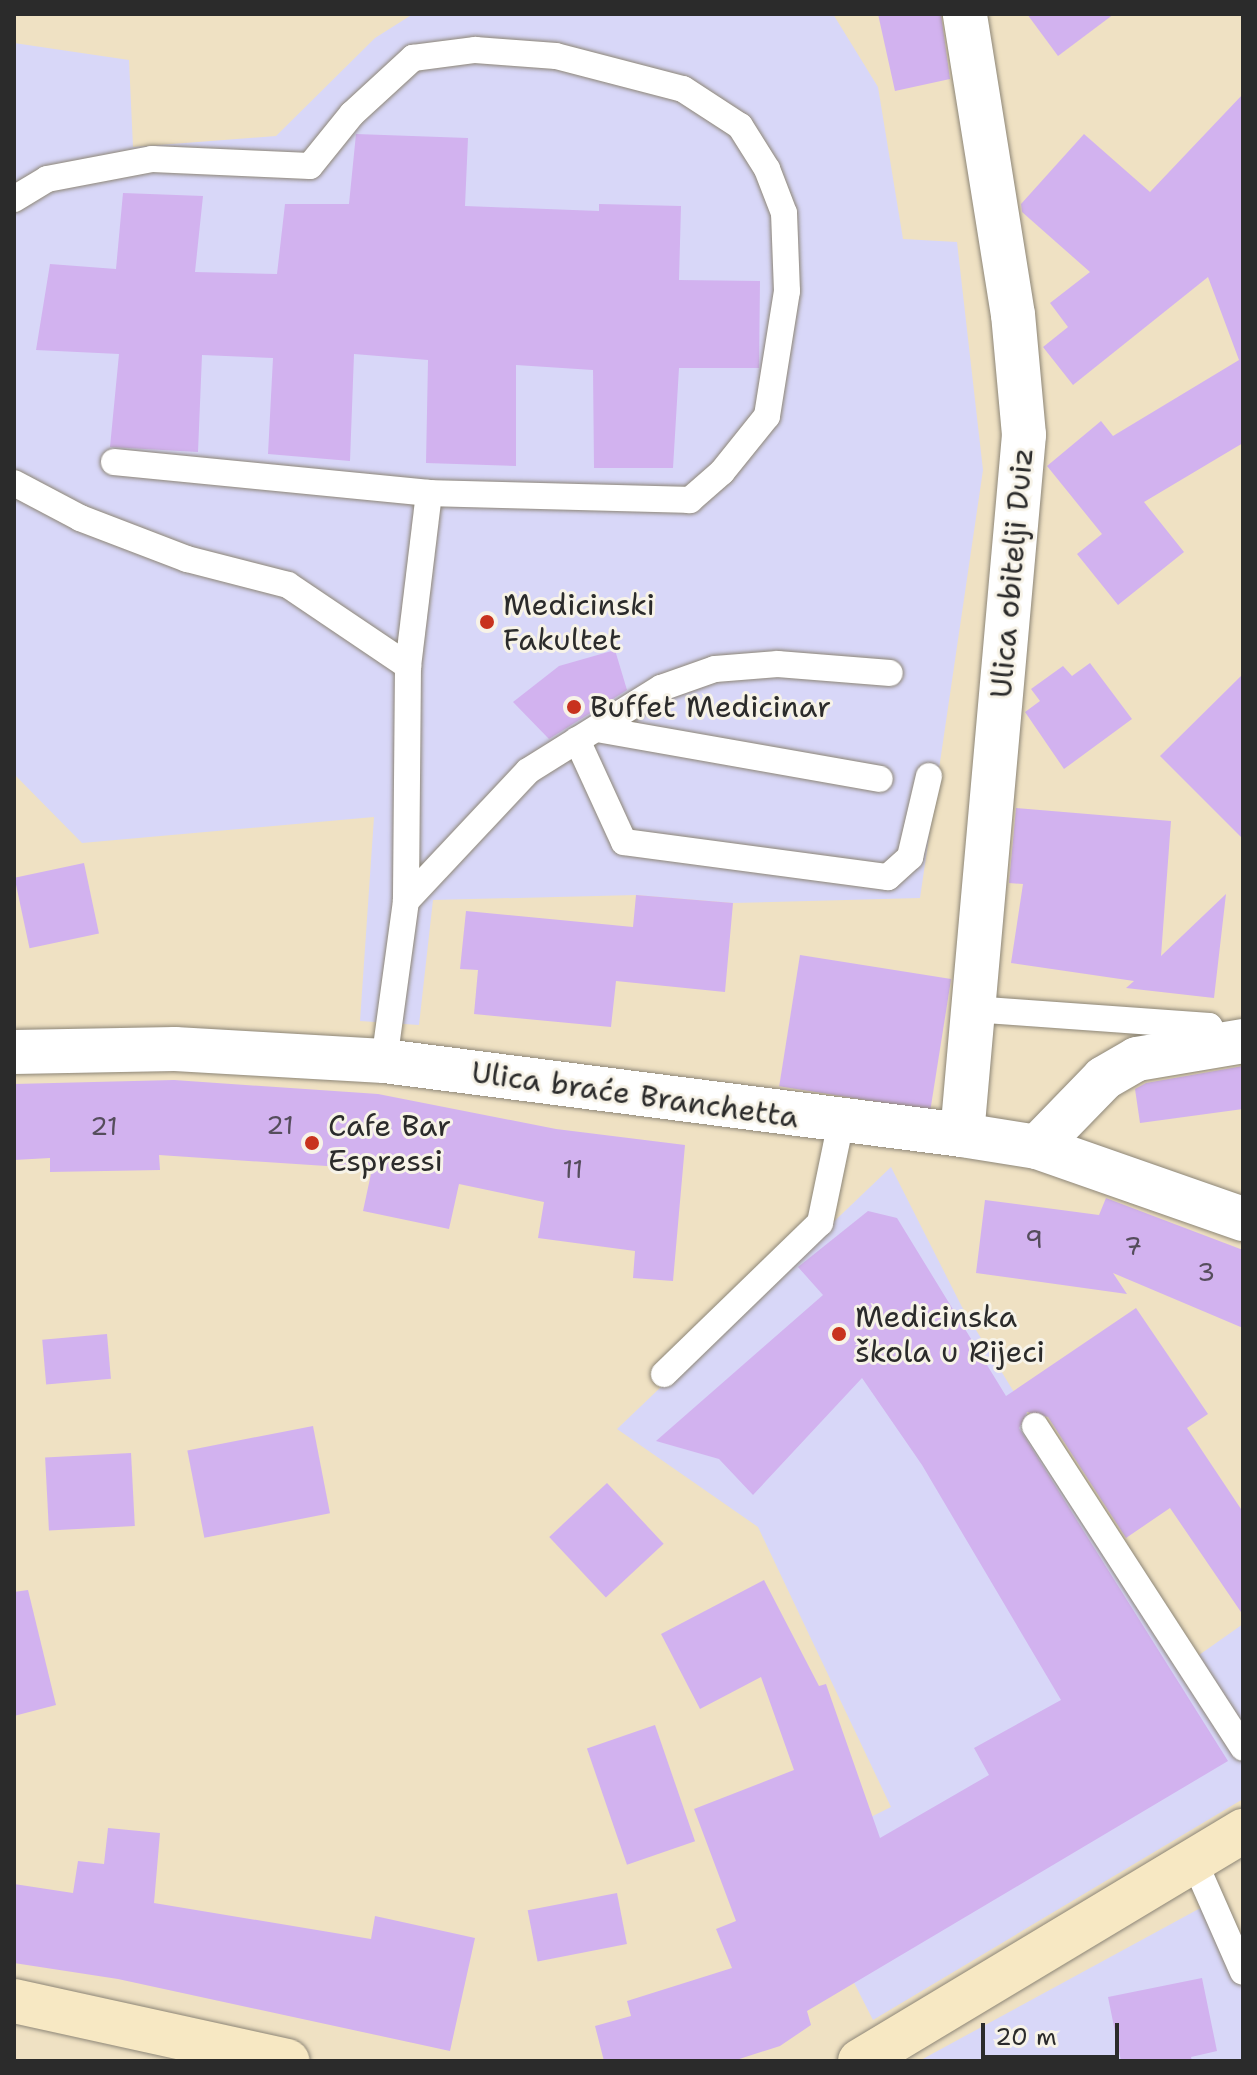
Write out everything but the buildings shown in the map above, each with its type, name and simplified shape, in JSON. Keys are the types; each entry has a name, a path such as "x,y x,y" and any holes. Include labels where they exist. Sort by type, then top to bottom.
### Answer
{"main road":[{"path":"860,2061 1243,1831"},
{"path":"14,2001 178,2049 288,2061"}],"street":[{"name":"Ulica obitelji Duiz","path":"962,1135 1024,435 1013,315 965,14"},
{"path":"1037,1147 1104,1078 1126,1065 1232,1043"},
{"name":"Ulica braće Branchetta","path":"14,1052 175,1049 384,1061 841,1122 962,1135 1037,1147 1243,1219"}],"lane":[{"path":"14,199 47,179 152,159 310,166 352,114 413,58 475,50 556,56 683,89 740,126 767,169 784,213 787,291 767,416 722,472 690,500 429,493 114,462"},
{"path":"14,483 80,518 215,570 288,585 408,666"},
{"path":"384,1061 406,901 408,666 429,493"},
{"path":"406,901 528,771 661,688 715,669 778,664 890,673"},
{"path":"587,734 624,842 888,877 910,857 929,776"},
{"path":"587,734 880,779"},
{"path":"972,1009 1209,1026 1232,1043"},
{"path":"664,1374 820,1223 841,1122"},
{"path":"1035,1426 1243,1748"},
{"path":"1194,1861 1243,1972"}],"shaded area":[{"name":"Medicinski Fakultet","path":"413,14 833,14 878,87 903,239 957,242 983,470 920,898 733,903 636,895 433,900 419,1025 360,1021 374,817 82,843 14,774 14,43 129,60 133,147 276,136 375,38"},
{"path":"891,1167 962,1307 1182,1667 1243,1624 1243,1799 873,2020 790,1857 891,1807 758,1527 617,1429"},
{"path":"1217,1899 1243,1966 1243,2061 919,2061"}],"place":[{"name":"Medicinski Fakultet","path":"487,622"},
{"name":"Buffet Medicinar","path":"574,707"},
{"name":"Cafe Bar Espressi","path":"312,1143"},
{"name":"Medicinska škola u Rijeci","path":"839,1334"}]}
